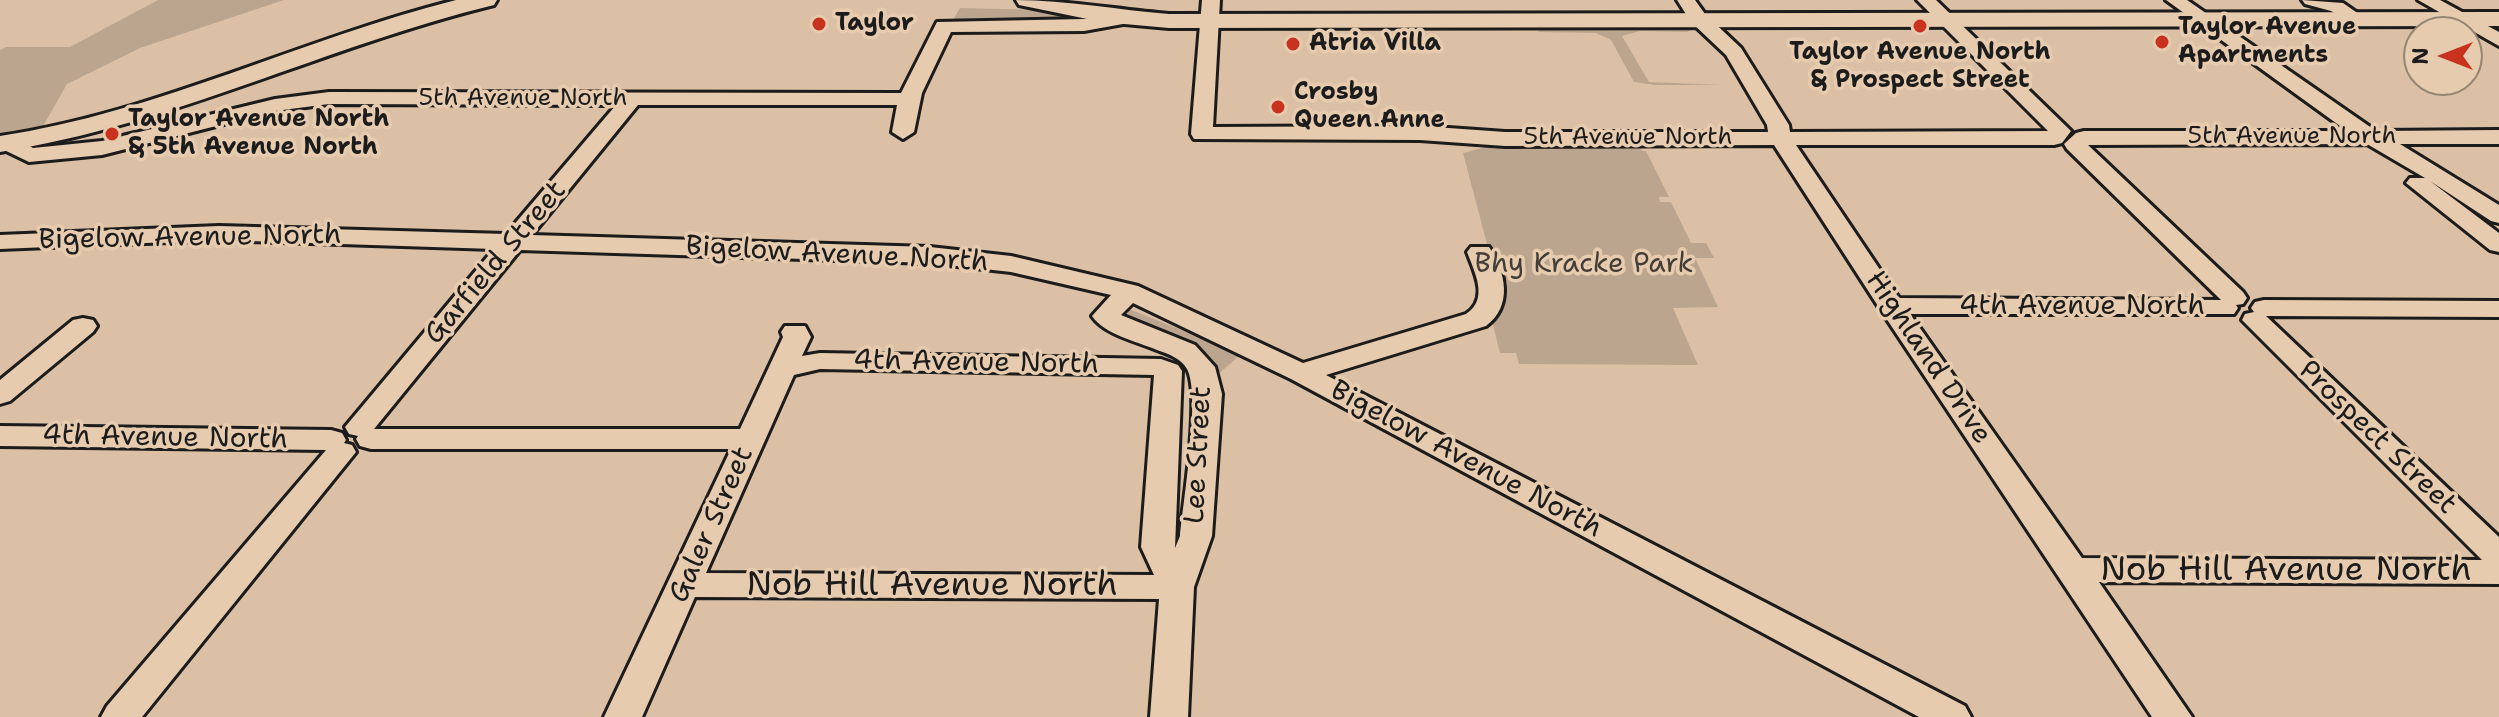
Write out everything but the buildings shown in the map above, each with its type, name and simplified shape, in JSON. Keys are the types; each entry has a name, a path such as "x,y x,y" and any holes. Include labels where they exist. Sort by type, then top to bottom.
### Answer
{"street":[{"path":"4,144 59,136 158,110 415,18 486,0"},
{"path":"1027,0 1127,18"},
{"path":"1926,0 2068,138 2230,303 2239,316 2499,309"},
{"path":"2175,0 2369,136 2412,159 2499,216"},
{"path":"2311,0 2337,7 2357,19"},
{"path":"2427,0 2456,16"},
{"path":"903,132 902,122 910,99 944,26 1084,25 1210,10 1692,9 1944,18 2403,19"},
{"name":"Highland Drive","path":"1692,9 1734,52 1778,125 1780,137 1891,306 2173,717"},
{"name":"5th Avenue North","path":"1210,10 1202,134 1420,133 1505,139 2499,137"},
{"name":"Garfield Street","path":"120,717 632,99"},
{"name":"5th Avenue North","path":"4,144 29,155 102,148 303,100 910,99"},
{"path":"2369,136 2387,159 2499,245"},
{"name":"Bigelow Avenue North","path":"0,242 219,233 930,255 1011,264 1129,292 1301,373 1952,717"},
{"path":"1301,373 1476,320 1489,313 1494,303 1480,252"},
{"name":"Lee Street","path":"1129,292 1105,316 1116,324 1185,351 1201,367 1208,394 1196,536 1177,587 1169,717"},
{"name":"4th Avenue North","path":"1891,306 2230,303"},
{"name":"Prospect Street","path":"2260,314 2499,557"},
{"path":"0,395 83,326"},
{"name":"Galer Street","path":"623,717 783,369 797,337 795,332"},
{"name":"4th Avenue North","path":"783,369 836,361 1153,364 1168,371"},
{"name":"Lee Street","path":"1168,371 1158,547 1177,587"},
{"name":"4th Avenue North","path":"0,436 751,439"},
{"name":"Nob Hill Avenue North","path":"2072,570 2499,572"},
{"name":"Nob Hill Avenue North","path":"686,585 1177,587"}],"green space":[{"path":"158,0 284,0 140,48 67,84 42,128 0,135 0,50 6,47 70,47"},
{"path":"960,8 1048,10 1064,14 1067,19 953,20"},
{"path":"1542,29 1691,30 1687,32 1640,31 1622,36 1649,82 1722,85 1634,82 1611,40 1596,33 1537,32"},
{"name":"Bhy Kracke Park","path":"1512,140 1637,141 1642,151 1646,151 1669,197 1659,197 1660,202 1671,202 1691,243 1706,243 1714,258 1695,258 1718,307 1673,308 1698,365 1519,364 1516,353 1500,353 1473,245 1487,244 1463,153"},
{"path":"1129,309 1241,354 1215,377 1125,321"}],"place":[{"name":"Taylor","path":"819,24"},
{"name":"Taylor Avenue North & Prospect Street","path":"1920,26"},
{"name":"Taylor Avenue Apartments","path":"2162,42"},
{"name":"Atria Villa","path":"1293,44"},
{"name":"Crosby Queen Anne","path":"1278,107"},
{"name":"Taylor Avenue North & 5th Avenue North","path":"112,134"}]}
